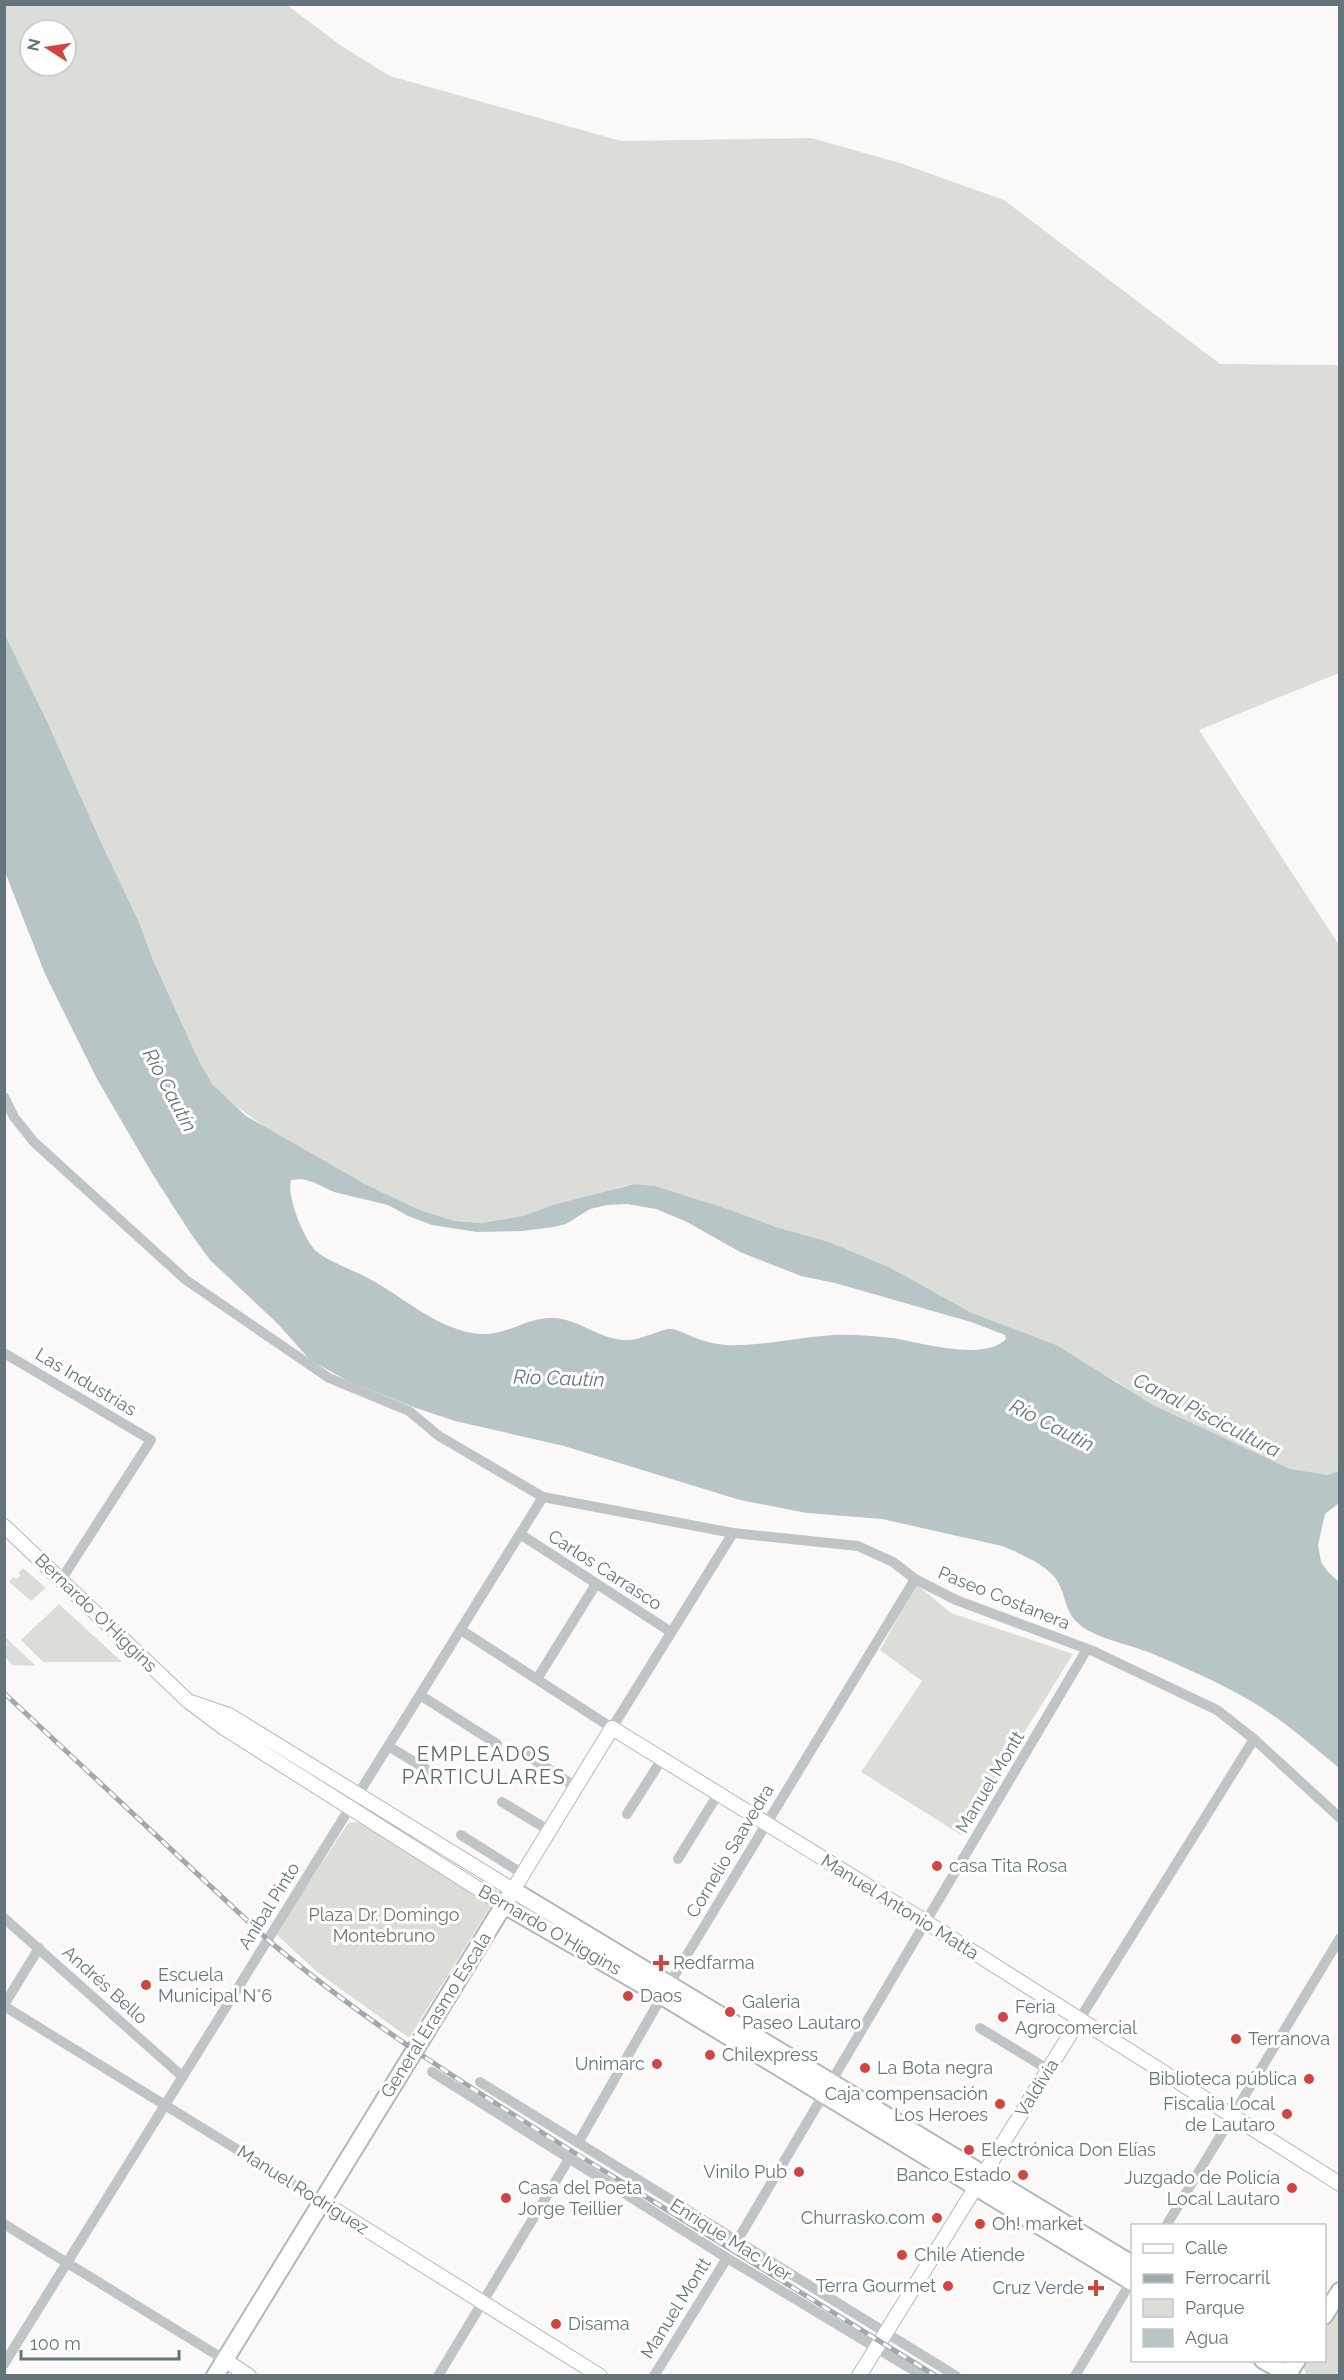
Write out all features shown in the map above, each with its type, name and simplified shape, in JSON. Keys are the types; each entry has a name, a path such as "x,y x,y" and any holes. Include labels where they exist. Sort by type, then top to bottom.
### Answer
{"main road":[{"name":"General Erasmo Escala","path":"215,2376 513,1890"},
{"name":"Bernardo O'Higgins","path":"513,1890 666,1990 980,2181 1131,2280"},
{"name":"Bernardo O'Higgins","path":"504,1905 666,1990"},
{"name":"Bernardo O'Higgins","path":"980,2181 1131,2263"},
{"path":"1326,2313 1340,2291"},
{"path":"1266,2362 1290,2369"}],"street":[{"name":"Paseo Costanera","path":"4,1097 14,1117 34,1142 186,1280 329,1378 409,1412 439,1436 543,1497 733,1533 858,1546 893,1562 915,1579 956,1600 1087,1649 1216,1710 1254,1739 1340,1818"},
{"name":"Las Industrias","path":"4,1353 151,1440 62,1580"},
{"name":"Aníbal Pinto","path":"4,2364 543,1497"},
{"name":"Bernardo O'Higgins","path":"4,1526 188,1701 224,1728 504,1905"},
{"name":"General Erasmo Escala","path":"513,1890 733,1533"},
{"name":"Carlos Carrasco","path":"520,1534 671,1632"},
{"name":"Cornelio Saavedra","path":"578,2143 666,1990 915,1579"},
{"path":"537,1679 596,1584"},
{"name":"Manuel Antonio Matta","path":"461,1630 612,1728 926,1922 1340,2184"},
{"name":"Manuel Montt","path":"737,2241 1087,1649"},
{"path":"420,1695 497,1744"},
{"name":"Bernardo O'Higgins","path":"188,1701 229,1715 513,1890"},
{"name":"Valdivia","path":"859,2376 1254,1739"},
{"path":"388,1746 431,1772"},
{"path":"527,1755 576,1787"},
{"path":"627,1814 662,1759"},
{"path":"678,1859 718,1794"},
{"path":"502,1802 550,1831"},
{"path":"461,1835 523,1874"},
{"name":"Andrés Bello","path":"4,1917 183,2076"},
{"path":"1167,2224 1340,1938"},
{"path":"4,2006 39,1948"},
{"name":"Manuel Rodríguez","path":"4,2006 166,2104 600,2376"},
{"path":"980,2028 1048,2070"},
{"name":"Enrique Mac Iver","path":"432,2072 727,2258 922,2376"},
{"name":"Enrique Mac Iver","path":"480,2082 956,2376"},
{"path":"438,2376 569,2159"},
{"path":"4,2224 249,2376"},
{"name":"Manuel Montt","path":"654,2376 727,2258"},
{"path":"1075,2376 1131,2283"}],"green space":[{"path":"5,5 287,5 343,47 390,76 621,141 811,138 900,163 1004,200 1220,364 1339,365 1339,673 1199,730 1339,945 1339,1471 1327,1475 1312,1474 1290,1469 1257,1455 1153,1405 1116,1381 1029,1335 972,1313 889,1267 829,1242 776,1227 731,1210 655,1186 634,1184 523,1216 482,1223 455,1221 420,1210 367,1185 265,1127 233,1104 212,1084 198,1059 153,960 139,922 5,635"},
{"path":"23,1568 46,1588 31,1601 9,1582 13,1577 17,1579 21,1575 18,1573"},
{"path":"916,1584 951,1613 1073,1654 961,1835 861,1772 922,1681 880,1650"},
{"path":"59,1604 122,1662 43,1662 21,1640"},
{"path":"5,1637 36,1666 12,1665 5,1657 7,1645"},
{"name":"Plaza Dr. Domingo Montebruno","path":"348,1823 365,1824 486,1898 490,1907 409,2038 317,1972 276,1934"},
{"path":"1339,2302 1339,2375 1306,2375 1303,2362 1326,2362 1326,2325"}],"water":[{"name":"Río Cautín","path":"5,635 139,922 153,960 198,1059 212,1084 246,1116 367,1185 420,1210 455,1221 482,1223 523,1216 553,1205 634,1184 655,1186 731,1210 776,1227 829,1242 889,1267 972,1313 1056,1345 1153,1405 1290,1469 1327,1475 1339,1471 1339,1503 1325,1514 1318,1545 1321,1562 1339,1582 1339,1768 1279,1720 1230,1690 1150,1653 1089,1631 1080,1625 1070,1613 1060,1586 1052,1574 1031,1560 1002,1546 882,1519 807,1513 740,1500 564,1446 455,1421 348,1381 310,1360 278,1324 210,1260 153,1175 97,1079 45,974 5,872","holes":["301,1179 334,1192 388,1205 432,1225 477,1232 522,1231 554,1227 566,1224 590,1209 607,1205 627,1204 656,1209 687,1222 740,1252 801,1276 835,1283 971,1322 1005,1335 1006,1339 996,1346 968,1350 892,1338 848,1335 820,1336 750,1345 725,1345 704,1341 672,1329 635,1339 615,1339 573,1322 555,1318 534,1320 495,1333 472,1333 444,1324 381,1285 316,1251 306,1237 297,1217 290,1187 291,1180"]}],"railway":[{"path":"4,1693 268,1940 348,2003 432,2062 518,2117 936,2376"}],"place":[{"name":"casa Tita Rosa","path":"937,1866"},
{"name":"Redfarma","path":"661,1963"},
{"name":"Escuela Municipal N°6","path":"146,1985"},
{"name":"Daos","path":"628,1996"},
{"name":"Galeria Paseo Lautaro","path":"730,2012"},
{"name":"Feria Agrocomercial","path":"1003,2017"},
{"name":"Terranova","path":"1236,2039"},
{"name":"Chilexpress","path":"710,2055"},
{"name":"Unimarc","path":"657,2064"},
{"name":"La Bota negra","path":"865,2068"},
{"name":"Biblioteca pública","path":"1309,2079"},
{"name":"Caja compensación Los Heroes","path":"1000,2104"},
{"name":"Fiscalia Local de Lautaro","path":"1287,2114"},
{"name":"Electrónica Don Elías","path":"969,2150"},
{"name":"Vinilo Pub","path":"799,2172"},
{"name":"Banco Estado","path":"1023,2175"},
{"name":"Juzgado de Policía Local Lautaro","path":"1292,2188"},
{"name":"Casa del Poeta Jorge Teillier","path":"506,2198"},
{"name":"Churrasko.com","path":"937,2218"},
{"name":"Oh! market","path":"980,2224"},
{"name":"Chile Atiende","path":"902,2255"},
{"name":"Terra Gourmet","path":"948,2286"},
{"name":"Cruz Verde","path":"1096,2288"},
{"name":"Disama","path":"556,2324"}],"district":[{"name":"EMPLEADOS PARTICULARES","path":"484,1766"}],"water label":[{"name":"Canal Piscicultura","path":"1207,1415"}]}
